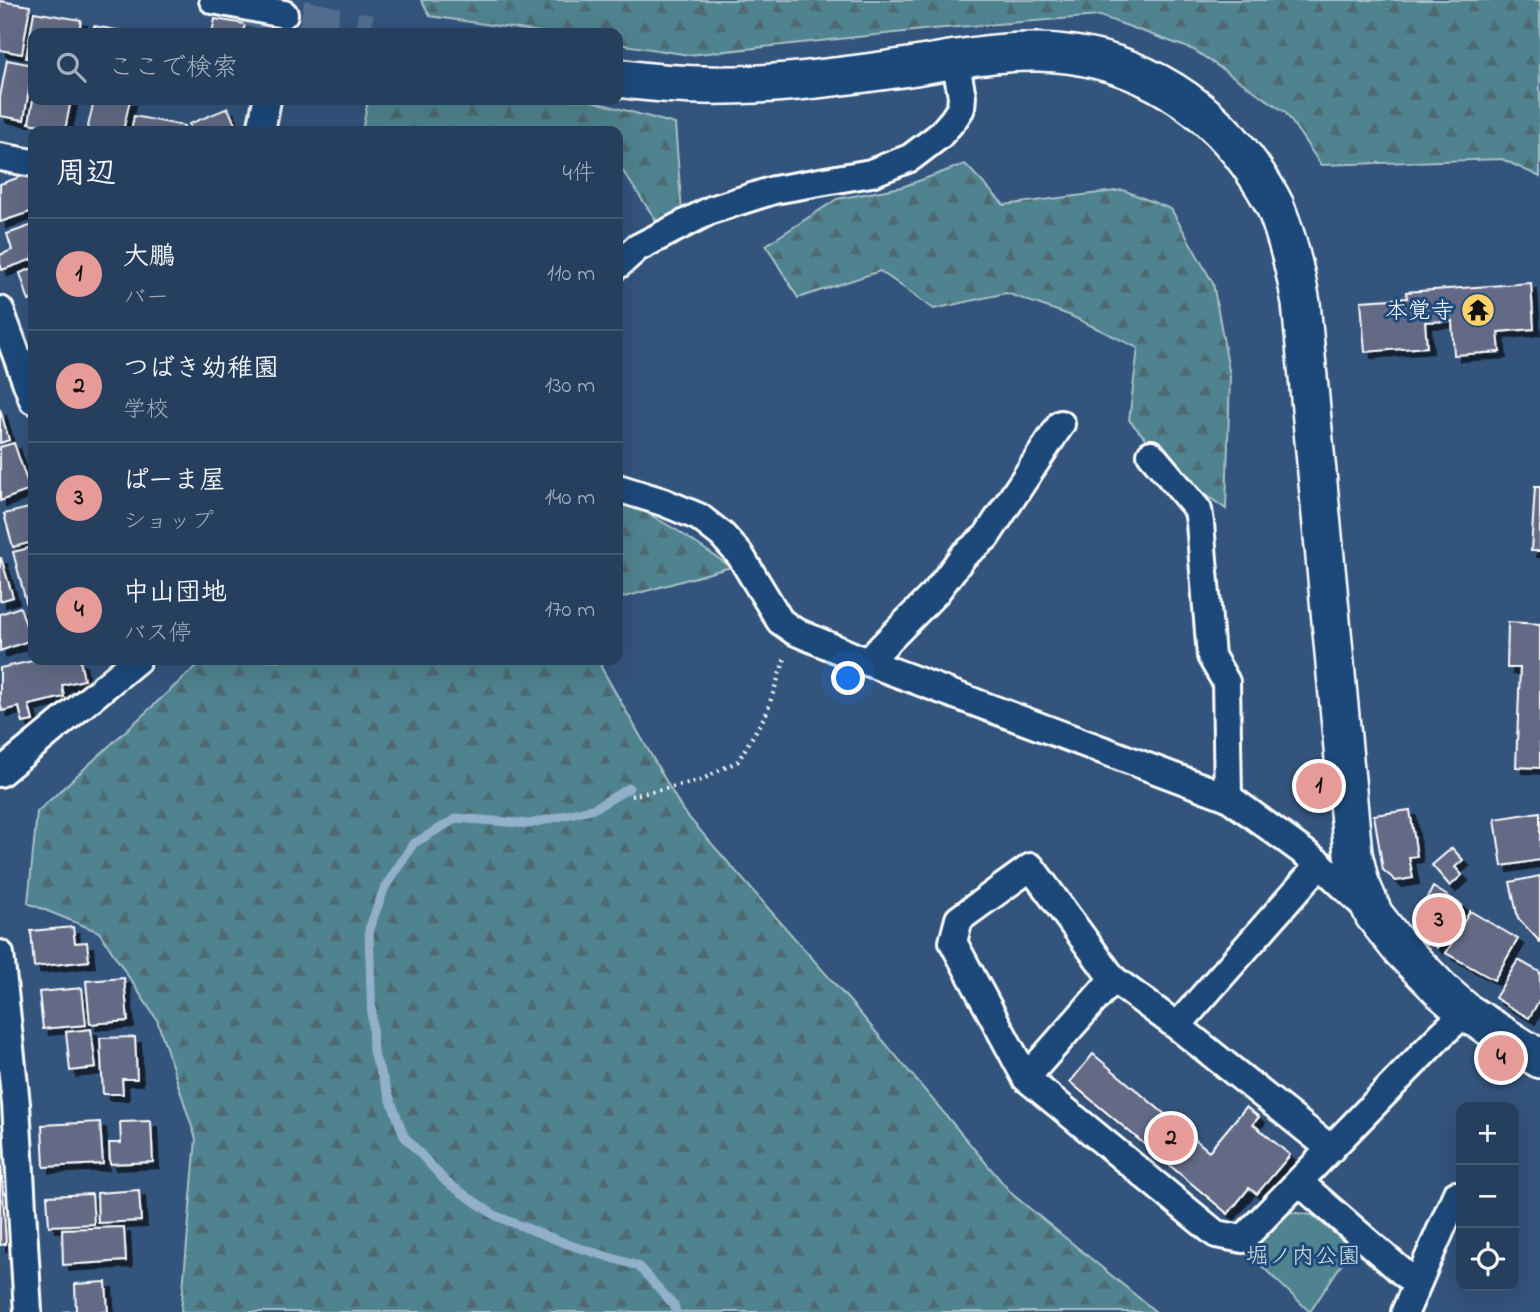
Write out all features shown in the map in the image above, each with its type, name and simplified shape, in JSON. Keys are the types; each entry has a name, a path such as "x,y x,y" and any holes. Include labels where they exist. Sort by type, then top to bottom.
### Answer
{"street":[{"path":"213,0 284,16"},
{"path":"623,79 682,86 812,81 1000,53 1039,52 1096,59 1121,66 1180,95 1220,129 1261,180 1274,204 1293,258 1301,303 1353,853 1360,883 1374,915"},
{"path":"623,261 637,248 711,210 774,190 871,173 910,158 939,136 961,108 962,96 956,60"},
{"path":"262,126 266,105"},
{"path":"0,157 28,162"},
{"path":"0,310 28,386"},
{"path":"867,662 936,592 964,555 986,537 1061,424"},
{"path":"1151,454 1198,510 1211,656 1226,682 1228,797"},
{"path":"623,490 699,517 722,535 740,555 780,621 794,631 867,662 1228,797 1320,864 1374,915 1399,947 1466,1012 1540,1059"},
{"path":"0,773 128,665"},
{"path":"1177,1026 1320,864"},
{"path":"1331,1149 1177,1026 1113,979 1031,867 959,919 953,942 1026,1078 1216,1234 1243,1239 1466,1012"},
{"path":"0,954 4,1018 16,1104 28,1312"},
{"path":"1026,1078 1113,979"},
{"path":"1299,1182 1416,1284"},
{"path":"1405,1312 1456,1195"}],"path":[{"path":"631,796 699,781 738,761 766,715 794,631"}],"green space":[{"path":"421,0 1540,0 1540,177 1502,159 1321,165 1285,112 1194,50 1100,16 932,29 689,55 623,45 623,28 512,28 430,16"},
{"path":"367,105 606,105 675,124 682,214 662,229 623,171 623,126 363,126"},
{"path":"965,164 1004,205 1123,190 1171,209 1213,283 1230,376 1226,509 1178,475 1129,420 1138,348 1069,315 1006,293 934,309 880,271 798,298 766,245 837,199 902,187"},
{"path":"623,499 678,531 731,567 623,598"},
{"path":"198,665 601,665 683,811 854,1006 1012,1194 1156,1312 181,1312 196,1139 157,1020 99,932 28,903 37,812"},
{"name":"堀ノ内公園","path":"1289,1212 1312,1215 1352,1248 1310,1312 1248,1253"}],"building":[{"path":"0,1 30,6 22,54 0,50"},
{"path":"34,12 81,20 80,28 31,28"},
{"path":"215,19 245,24 244,28 213,28"},
{"path":"7,60 28,64 28,96 24,120 0,116 0,97"},
{"path":"32,105 70,105 66,126 29,123"},
{"path":"93,105 129,105 124,126 88,126"},
{"path":"228,108 236,126 190,126 189,124"},
{"path":"134,116 184,126 132,126"},
{"path":"28,174 28,213 0,222 0,184"},
{"path":"28,227 28,261 2,270 0,255 12,250 7,234"},
{"path":"28,270 28,298 20,273"},
{"path":"1531,283 1534,329 1498,332 1500,352 1454,355 1452,321 1425,322 1427,347 1365,352 1361,301 1407,298 1406,292"},
{"path":"0,409 9,440 0,443"},
{"path":"14,443 28,491 0,501 0,447"},
{"path":"1535,487 1540,487 1540,551 1531,551"},
{"path":"28,508 28,543 13,547 4,514"},
{"path":"28,548 28,610 13,552"},
{"path":"0,558 13,597 0,601"},
{"path":"20,607 28,631 28,641 0,651 0,614"},
{"path":"1508,622 1540,624 1540,768 1516,767 1520,668 1507,668"},
{"path":"28,662 28,665 81,665 84,680 62,685 64,697 29,705 33,721 23,723 19,707 2,711 0,668"},
{"path":"1410,810 1417,856 1409,857 1413,878 1396,881 1383,870 1374,815"},
{"path":"1540,812 1540,860 1502,866 1495,819"},
{"path":"1452,848 1463,860 1455,867 1462,875 1450,886 1432,865"},
{"path":"1540,876 1540,942 1518,918 1510,882"},
{"path":"1433,887 1462,905 1437,948 1425,932 1430,922 1418,916"},
{"path":"1470,911 1518,939 1494,980 1446,953"},
{"path":"73,927 75,943 87,942 89,961 34,967 31,931"},
{"path":"1518,960 1540,972 1540,999 1529,1018 1495,998"},
{"path":"124,978 128,1021 90,1024 86,981"},
{"path":"82,988 86,1025 43,1029 39,992"},
{"path":"91,1029 96,1068 70,1071 66,1032"},
{"path":"135,1037 137,1079 122,1079 123,1094 103,1094 100,1038"},
{"path":"1093,1054 1209,1151 1246,1107 1259,1117 1253,1124 1290,1155 1257,1194 1249,1188 1228,1214 1070,1082"},
{"path":"151,1121 153,1162 110,1164 109,1143 121,1143 120,1122"},
{"path":"100,1122 103,1164 44,1167 42,1125"},
{"path":"0,1144 6,1244 0,1245"},
{"path":"139,1190 141,1221 98,1223 97,1193"},
{"path":"92,1194 94,1224 49,1226 47,1196"},
{"path":"124,1227 126,1261 63,1265 62,1229"},
{"path":"106,1282 108,1312 63,1312 76,1311 75,1284"}],"waterway":[{"path":"629,788 595,808 529,824 457,818 413,844 385,887 369,929 373,1052 404,1136 446,1182 496,1216 570,1245 638,1266 674,1305 676,1312"}],"tunnel":[{"path":"247,7 346,28"}],"place":[{"name":"本覚寺","path":"1478,310"},
{"name":"大鵬","path":"1319,786"},
{"name":"ぱーま屋","path":"1439,920"},
{"name":"中山団地","path":"1501,1058"},
{"name":"つばき幼稚園","path":"1171,1138"}]}
